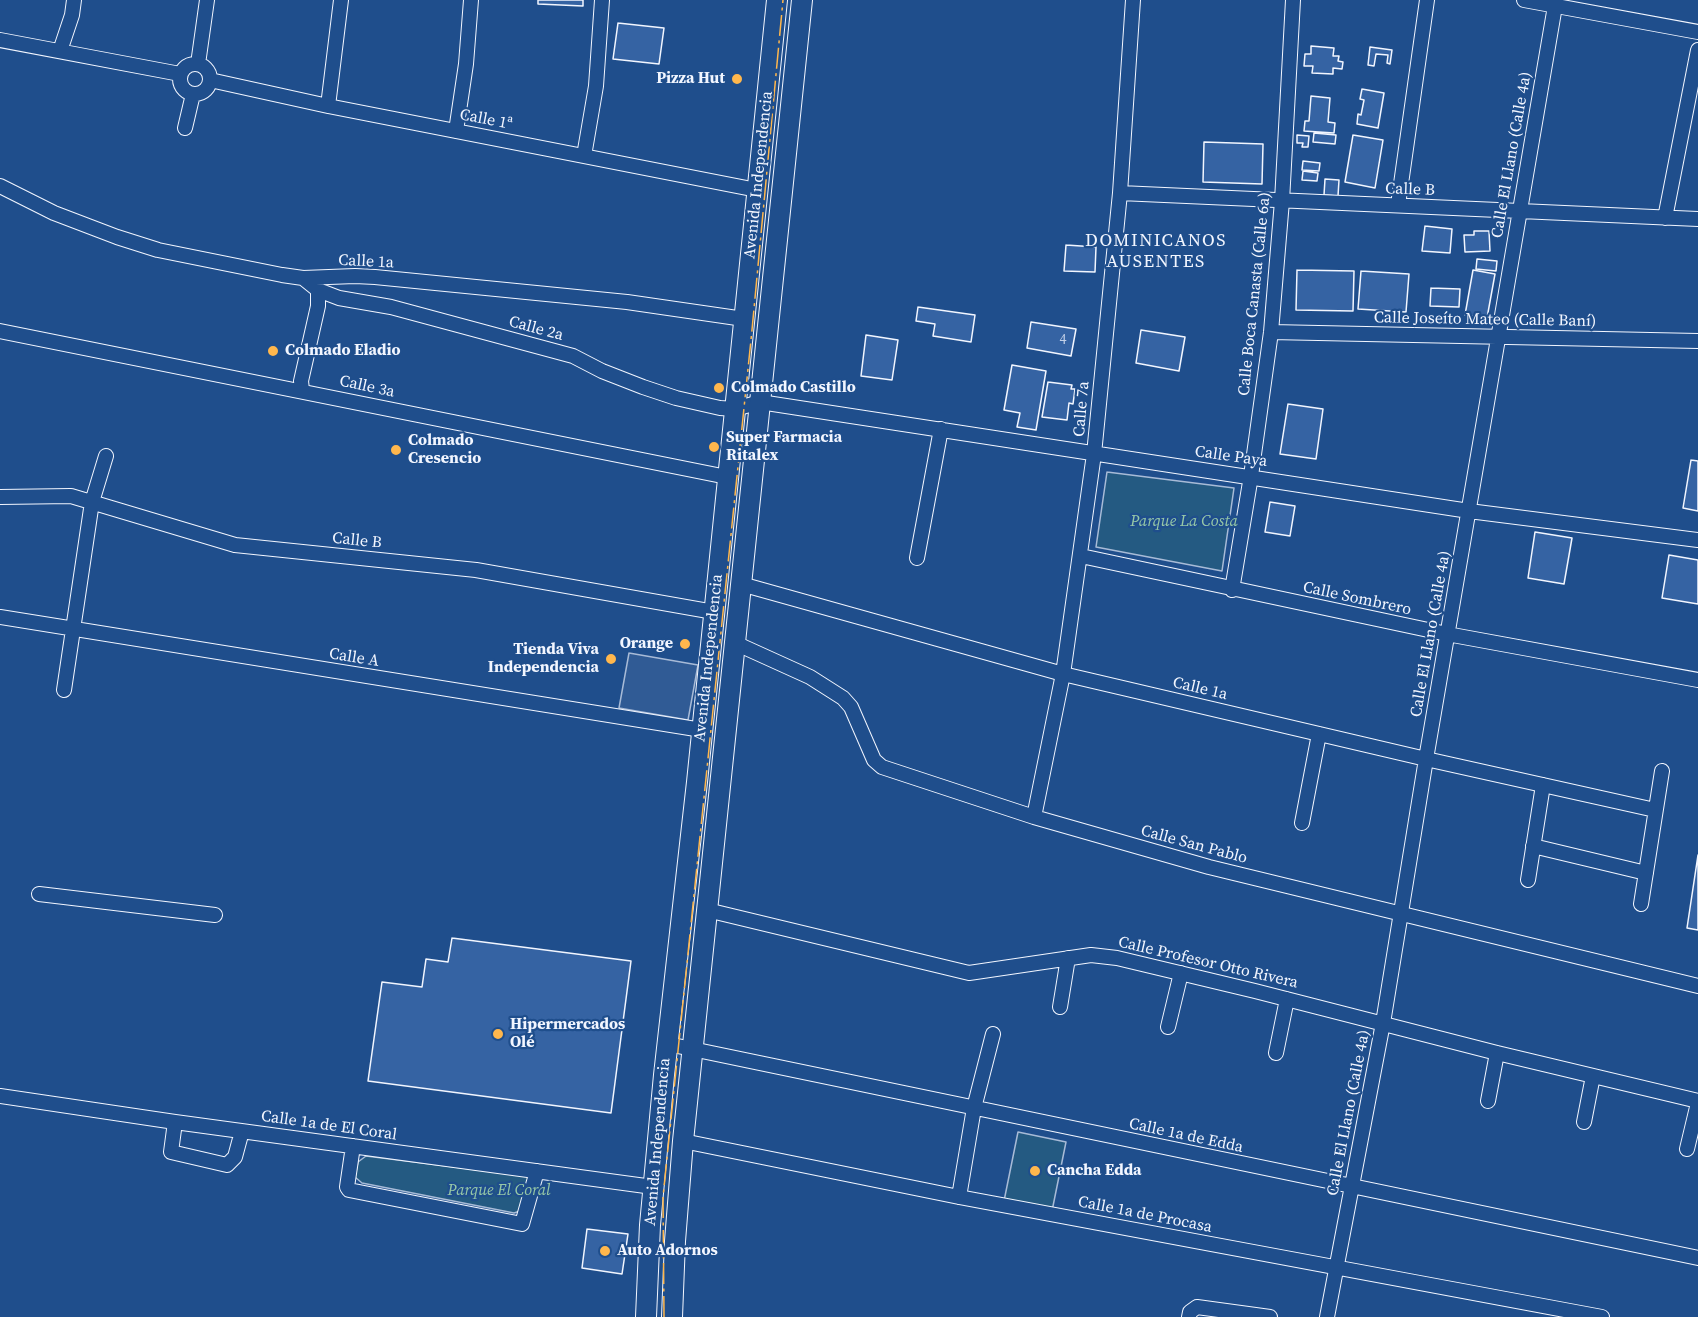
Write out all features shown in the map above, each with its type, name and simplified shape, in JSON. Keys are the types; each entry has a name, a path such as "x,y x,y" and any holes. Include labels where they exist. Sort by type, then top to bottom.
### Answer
{"main road":[{"name":"Avenida Independencia","path":"646,1317 653,1187 777,0"},
{"name":"Avenida Independencia","path":"672,1317 683,1141 802,0"},
{"path":"705,696 729,699"},
{"path":"691,832 715,835"}],"street":[{"path":"60,51 72,15 74,0"},
{"path":"198,64 207,0"},
{"path":"328,106 341,0"},
{"path":"456,131 466,64 471,0"},
{"path":"584,156 596,86 602,0"},
{"name":"Calle 7a","path":"1034,817 1064,674 1094,454 1120,193 1133,0"},
{"name":"Calle Boca Canasta (Calle 6a)","path":"1232,590 1251,477 1271,332 1282,201 1293,0"},
{"path":"1398,205 1427,0"},
{"path":"1524,0 1698,32"},
{"name":"Calle El Llano (Calle 4a)","path":"1327,1317 1383,1023 1497,337 1556,6"},
{"path":"0,40 180,74"},
{"path":"1665,218 1698,50"},
{"path":"198,64 208,72 210,80 202,92 193,94 182,87 180,74 189,65 198,64"},
{"name":"Calle 1ª","path":"210,80 328,106 757,190"},
{"path":"185,128 193,94"},
{"name":"Calle 1a","path":"0,186 54,213 158,250 303,278 355,276 387,278 627,302 744,319"},
{"name":"Calle B","path":"1120,193 1698,219"},
{"name":"Calle 2a","path":"303,278 318,290 339,298 391,308 573,356 602,371 665,395 735,410 760,402"},
{"path":"302,390 301,381 318,306 318,290"},
{"name":"Calle 3a","path":"0,331 727,477"},
{"name":"Calle Joseíto Mateo (Calle Baní)","path":"1271,332 1698,341"},
{"name":"Calle Paya","path":"760,402 1469,511 1698,540"},
{"path":"917,558 941,429"},
{"path":"64,690 92,502 106,456"},
{"name":"Calle B","path":"0,497 71,496 235,545 476,570 714,612"},
{"name":"Calle Sombrero","path":"1081,556 1447,634 1698,680"},
{"name":"Calle 1a","path":"741,584 1064,674 1655,810"},
{"name":"Calle A","path":"0,617 702,730"},
{"name":"Calle San Pablo","path":"735,643 810,677 843,698 851,707 874,760 882,767 1034,817 1209,867 1698,986"},
{"path":"1302,823 1319,734"},
{"path":"1641,904 1662,771"},
{"path":"1528,880 1544,785"},
{"path":"1533,846 1646,873"},
{"path":"39,894 215,915"},
{"name":"Calle Profesor Otto Rivera","path":"707,910 966,972 1068,958 1104,956 1287,999 1698,1102"},
{"path":"1060,1007 1068,958"},
{"path":"1168,1026 1181,973"},
{"path":"1275,1053 1287,999"},
{"path":"959,1197 974,1108 993,1034"},
{"name":"Calle 1a de Edda","path":"668,1044 1698,1258"},
{"path":"1488,1101 1497,1053"},
{"path":"1584,1122 1593,1076"},
{"name":"Calle 1a de El Coral","path":"0,1096 653,1187"},
{"path":"1687,1149 1698,1102"},
{"path":"175,1122 171,1152 227,1165 235,1156 242,1131"},
{"name":"Calle 1a de Procasa","path":"683,1141 959,1197 1602,1317"},
{"path":"353,1146 347,1187 349,1190 522,1224 537,1171"},
{"path":"1189,1317 1193,1308 1197,1307 1270,1317"}],"green space":[{"name":"Parque La Costa","path":"1107,472 1234,488 1222,571 1096,547"},
{"name":"Cancha Edda","path":"1018,1132 1066,1142 1052,1211 1004,1201"},
{"name":"Parque El Coral","path":"366,1156 526,1176 530,1179 520,1211 514,1213 362,1183 355,1177 358,1162"}],"shaded area":[{"path":"629,653 698,665 688,720 619,708"}],"building":[{"path":"538,0 583,0 583,6 538,4"},
{"path":"618,23 664,28 659,64 613,59"},
{"path":"1311,46 1334,48 1333,56 1339,56 1338,61 1343,62 1342,69 1333,68 1333,74 1312,73 1313,66 1304,66 1305,54 1311,54"},
{"path":"1370,47 1392,50 1390,64 1387,63 1388,55 1376,54 1374,66 1368,65"},
{"path":"1362,89 1384,93 1378,128 1357,124 1358,114 1361,115 1364,100 1360,99"},
{"path":"1311,96 1330,98 1328,122 1335,123 1334,133 1304,131 1305,121 1309,121"},
{"path":"1314,133 1336,135 1335,144 1313,142"},
{"path":"1297,135 1309,136 1308,147 1302,147 1303,143 1297,143"},
{"path":"1353,135 1383,140 1375,188 1345,182"},
{"path":"1204,142 1263,144 1262,184 1203,182"},
{"path":"1303,161 1320,163 1319,171 1302,170"},
{"path":"1303,171 1318,173 1317,181 1302,180"},
{"path":"1325,179 1339,180 1338,196 1324,195"},
{"path":"1425,226 1452,229 1450,253 1422,251"},
{"path":"1474,231 1489,231 1490,251 1465,252 1464,235 1474,235"},
{"path":"1066,245 1096,247 1095,272 1064,271"},
{"path":"1477,259 1497,261 1496,271 1476,269"},
{"path":"1297,270 1354,271 1353,311 1296,310"},
{"path":"1473,270 1495,274 1487,318 1465,315"},
{"path":"1361,271 1409,274 1406,312 1358,309"},
{"path":"1431,288 1460,289 1459,307 1430,306"},
{"path":"918,307 975,315 971,342 933,336 935,324 916,321"},
{"path":"1031,322 1076,329 1071,356 1027,348"},
{"path":"1141,330 1185,337 1179,371 1136,363"},
{"path":"866,335 898,340 892,380 861,376"},
{"path":"1012,365 1046,371 1036,430 1017,427 1020,413 1004,410"},
{"path":"1048,382 1072,385 1071,389 1075,389 1073,404 1069,403 1067,420 1042,417"},
{"path":"1288,404 1323,409 1316,459 1280,454"},
{"path":"1691,460 1698,461 1698,511 1683,508"},
{"path":"1270,502 1295,506 1290,536 1265,532"},
{"path":"1535,532 1572,538 1564,584 1528,578"},
{"path":"1669,555 1698,560 1698,604 1662,598"},
{"path":"1698,855 1698,930 1687,928"},
{"name":"Hipermercados Olé","path":"452,938 631,961 611,1113 368,1081 382,982 422,987 426,959 448,962"},
{"name":"Auto Adornos","path":"587,1229 628,1234 622,1274 582,1268"}],"power":[{"path":"664,1317 663,1197 752,330 783,0"}],"place":[{"name":"Pizza Hut","path":"737,79"},
{"name":"Colmado Eladio","path":"273,351"},
{"name":"Colmado Castillo","path":"719,388"},
{"name":"Super Farmacia Ritalex","path":"714,447"},
{"name":"Colmado Cresencio","path":"396,450"},
{"name":"Orange","path":"685,644"},
{"name":"Tienda Viva Independencia","path":"611,659"},
{"name":"Hipermercados Olé","path":"498,1034"},
{"name":"Cancha Edda","path":"1035,1171"},
{"name":"Auto Adornos","path":"605,1251"}],"district":[{"name":"DOMINICANOS AUSENTES","path":"1156,251"}]}
